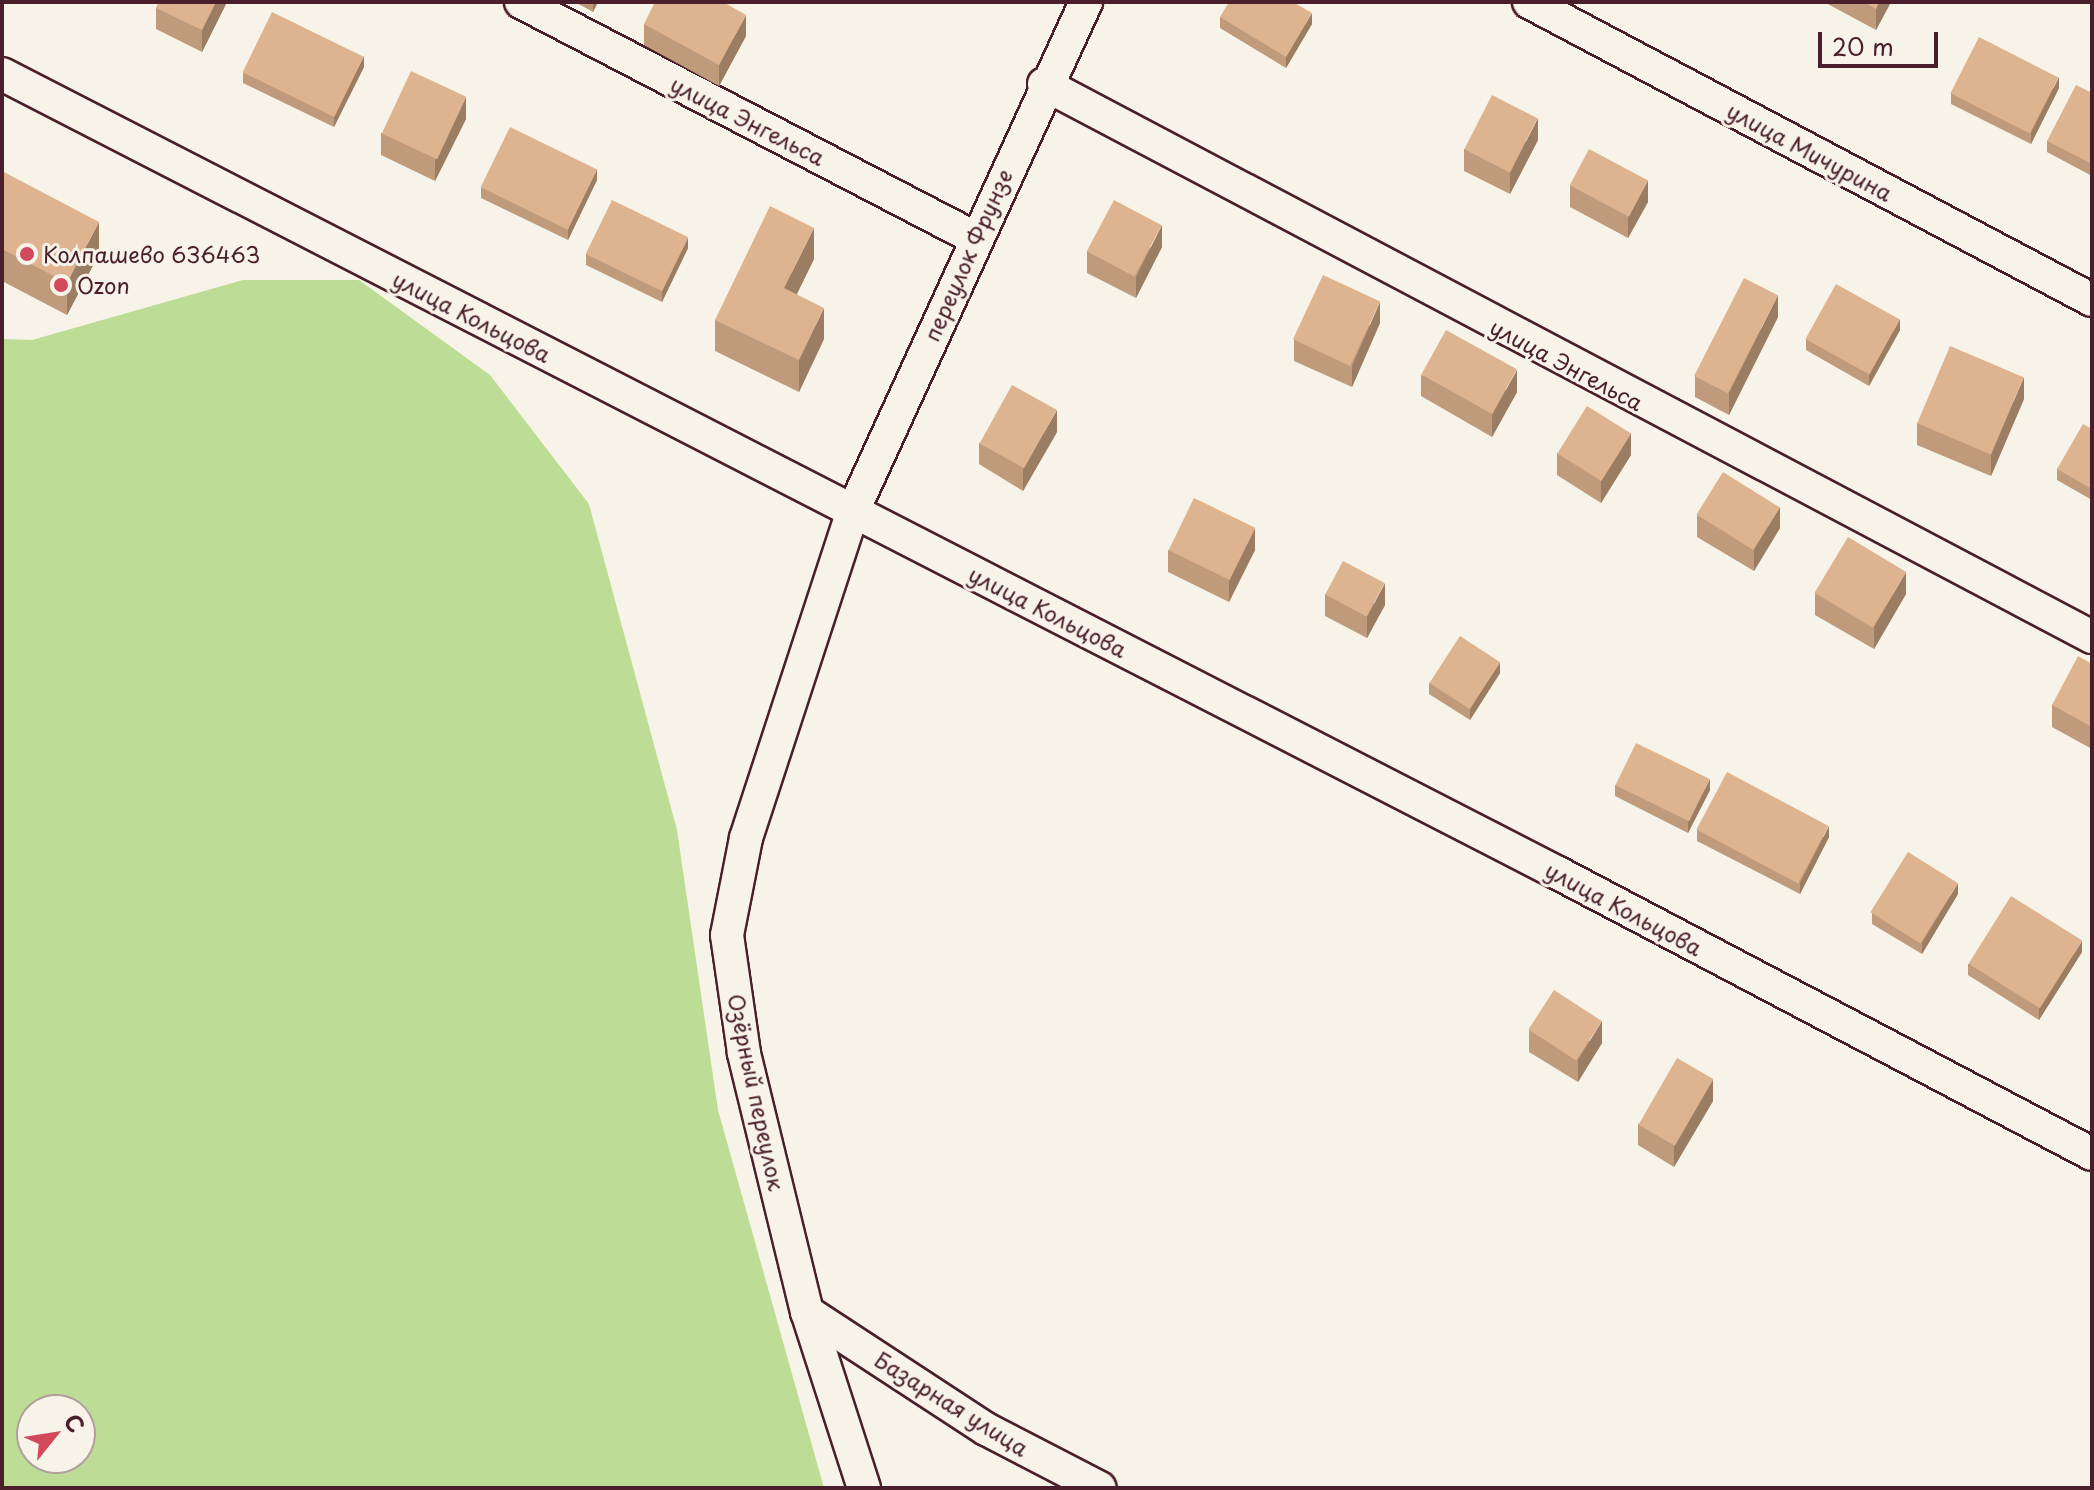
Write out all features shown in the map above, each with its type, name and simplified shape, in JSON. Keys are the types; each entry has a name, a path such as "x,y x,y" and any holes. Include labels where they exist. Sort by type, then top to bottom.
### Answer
{"street":[{"name":"улица Энгельса","path":"521,2 975,238"},
{"name":"переулок Фрунзе","path":"853,511 1044,84 1086,2"},
{"name":"улица Мичурина","path":"1529,2 2092,300"},
{"name":"улица Кольцова","path":"2,74 853,511 2092,1154"},
{"name":"улица Энгельса","path":"1044,84 2092,637"},
{"name":"Озёрный переулок","path":"853,511 746,838 727,935 744,1053 807,1312 864,1488"},
{"name":"Базарная улица","path":"807,1312 986,1429 1100,1488"}],"green space":[{"path":"243,280 359,280 490,375 589,504 677,830 718,1110 824,1488 2,1488 2,339 32,340"}],"building":[{"path":"159,2 216,2 202,30 156,8"},
{"path":"655,2 723,2 746,15 719,65 644,24"},
{"path":"1229,2 1293,2 1312,13 1286,57 1220,17"},
{"path":"1864,2 1879,2 1876,9"},
{"path":"272,12 364,57 334,117 243,72"},
{"path":"1979,37 2058,77 2030,134 1950,93"},
{"path":"411,71 466,97 437,159 382,134"},
{"path":"2076,85 2092,93 2092,164 2047,141"},
{"path":"1492,95 1537,118 1510,173 1464,149"},
{"path":"510,127 597,170 568,230 481,187"},
{"path":"1589,149 1648,180 1629,217 1570,185"},
{"path":"2,171 99,222 67,283 2,249"},
{"path":"612,200 688,237 662,291 586,254"},
{"path":"1114,200 1162,225 1134,277 1087,251"},
{"path":"770,206 814,228 784,288 824,308 799,360 715,320"},
{"path":"1323,275 1380,302 1350,366 1293,339"},
{"path":"1744,278 1778,295 1728,393 1694,376"},
{"path":"1836,284 1900,319 1869,374 1805,339"},
{"path":"1446,330 1517,369 1492,414 1421,375"},
{"path":"1950,346 2024,377 1991,455 1917,423"},
{"path":"1012,385 1057,410 1024,468 980,444"},
{"path":"1587,406 1631,434 1601,481 1557,453"},
{"path":"2083,424 2092,429 2092,489 2057,469"},
{"path":"1723,472 1780,508 1753,550 1697,514"},
{"path":"1194,498 1255,528 1230,580 1169,550"},
{"path":"1848,537 1906,572 1873,628 1815,593"},
{"path":"1343,561 1384,583 1367,617 1325,595"},
{"path":"1460,636 1500,662 1470,709 1430,683"},
{"path":"2078,656 2092,664 2092,727 2052,705"},
{"path":"1636,743 1710,779 1689,821 1615,785"},
{"path":"1727,772 1829,826 1798,883 1696,829"},
{"path":"1908,852 1958,883 1920,943 1870,912"},
{"path":"2011,896 2082,941 2040,1008 1969,964"},
{"path":"1554,990 1602,1021 1576,1060 1528,1029"},
{"path":"1677,1058 1713,1079 1675,1146 1638,1125"}],"place":[{"name":"Колпашево 636463","path":"27,254"},
{"name":"Ozon","path":"61,285"}]}
